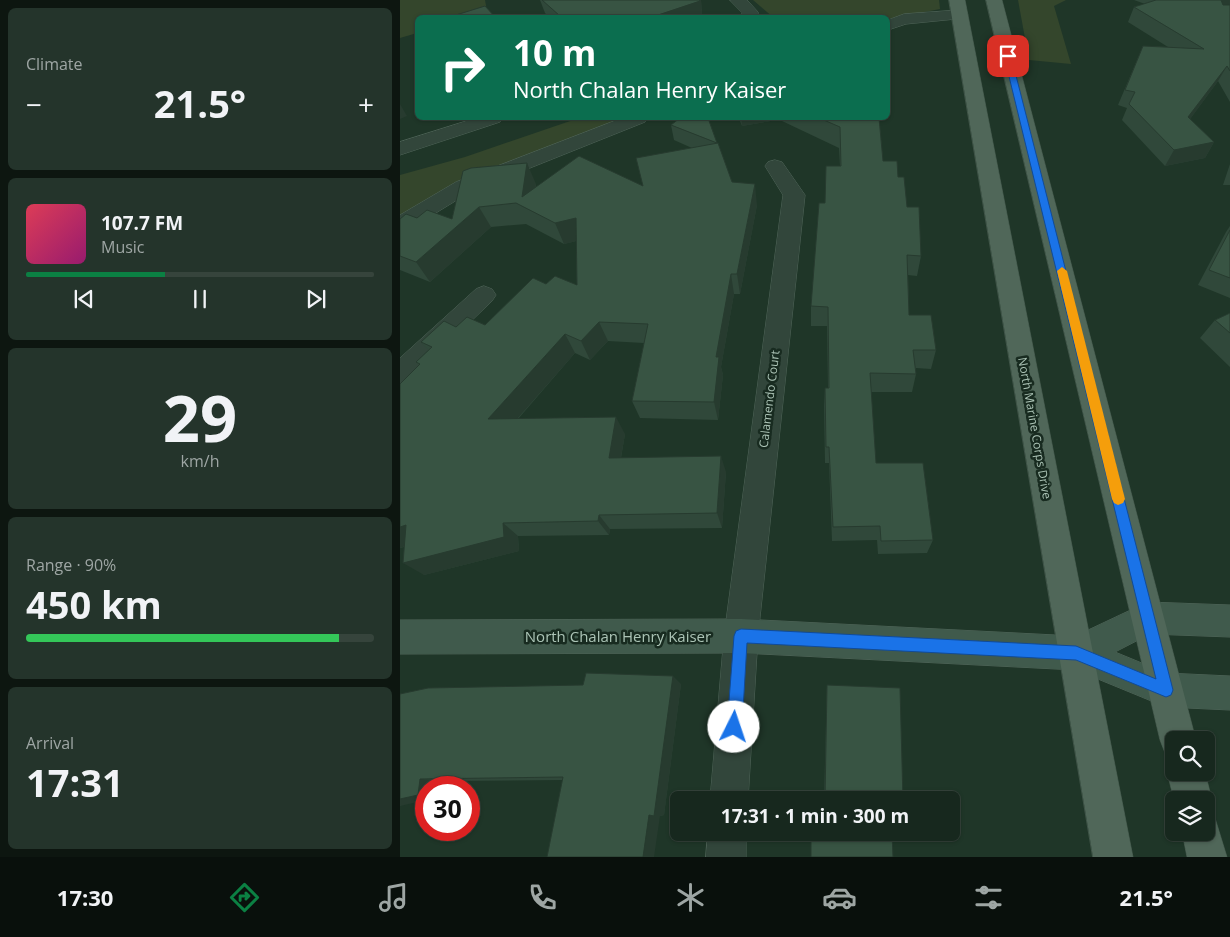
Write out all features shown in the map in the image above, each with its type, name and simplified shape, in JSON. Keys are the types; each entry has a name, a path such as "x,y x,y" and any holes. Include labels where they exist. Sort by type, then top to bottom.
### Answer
{"main road":[{"path":"994,0 1176,731"},
{"name":"North Marine Corps Drive","path":"958,7 1113,857"},
{"path":"1203,841 1207,857"}],"street":[{"path":"738,0 750,12 750,15"},
{"path":"890,23 958,7"},
{"path":"400,149 487,120"},
{"path":"400,225 463,187 633,120"},
{"name":"Calamendo Court","path":"731,791 741,636 794,195 775,166"},
{"path":"400,374 484,295"},
{"path":"1076,653 1148,618 1230,621"},
{"name":"North Chalan Henry Kaiser","path":"400,637 741,636 1076,653"},
{"path":"1076,653 1166,690 1230,693"},
{"path":"726,857 727,841"}],"green space":[{"path":"400,0 485,0 487,11 472,15 415,15 415,34 400,38"},
{"path":"753,0 939,0 940,9 890,19 890,15 770,15"},
{"path":"1018,0 1066,0 1054,6 1071,64 1029,60"},
{"path":"573,120 623,120 459,183 400,219 400,175 465,157"}],"building":[{"path":"542,0 700,1 658,15 559,15"},
{"path":"1156,0 1221,0 1223,5 1230,5 1230,71 1227,66 1188,117 1214,142 1174,150 1129,104 1135,92 1125,90 1143,46 1204,49 1134,7"},
{"path":"485,6 493,15 456,15"},
{"path":"677,120 709,120 717,143 671,125"},
{"path":"824,120 879,120 883,161 897,161 898,177 904,177 907,207 919,207 921,256 907,255 909,315 931,315 936,350 913,350 916,374 870,373 876,463 923,463 933,540 881,541 880,526 833,527 829,447 826,447 825,388 829,388 828,307 811,306 819,203 825,203 826,166 841,166 840,127"},
{"path":"718,143 732,182 755,184 737,274 731,274 716,357 719,357 714,402 632,401 648,324 599,322 581,341 565,334 488,419 616,417 609,458 721,456 717,513 599,515 598,521 503,523 504,537 403,563 406,525 400,527 400,384 420,364 416,362 432,347 421,342 444,321 456,327 467,317 485,325 533,278 546,284 555,276 577,285 576,218 555,223 516,203 479,207 416,262 400,256 400,219 406,214 417,218 427,210 452,219 463,171 471,168 527,163 522,197 579,156 643,186 636,158"},
{"path":"1230,230 1230,278 1209,270"},
{"path":"1230,313 1230,333 1215,320"},
{"path":"586,673 673,676 654,816 649,815 643,857 547,857 563,777 480,778 480,776 415,776 415,796 400,799 400,694 428,688 583,685"},
{"path":"827,685 900,688 903,791 825,791"},
{"path":"811,841 892,841 893,857 811,857"}],"slow traffic":[{"path":"1062,271 1118,499"}],"route":[{"path":"734,727 741,636 1076,653 1166,690 1008,56"}]}
